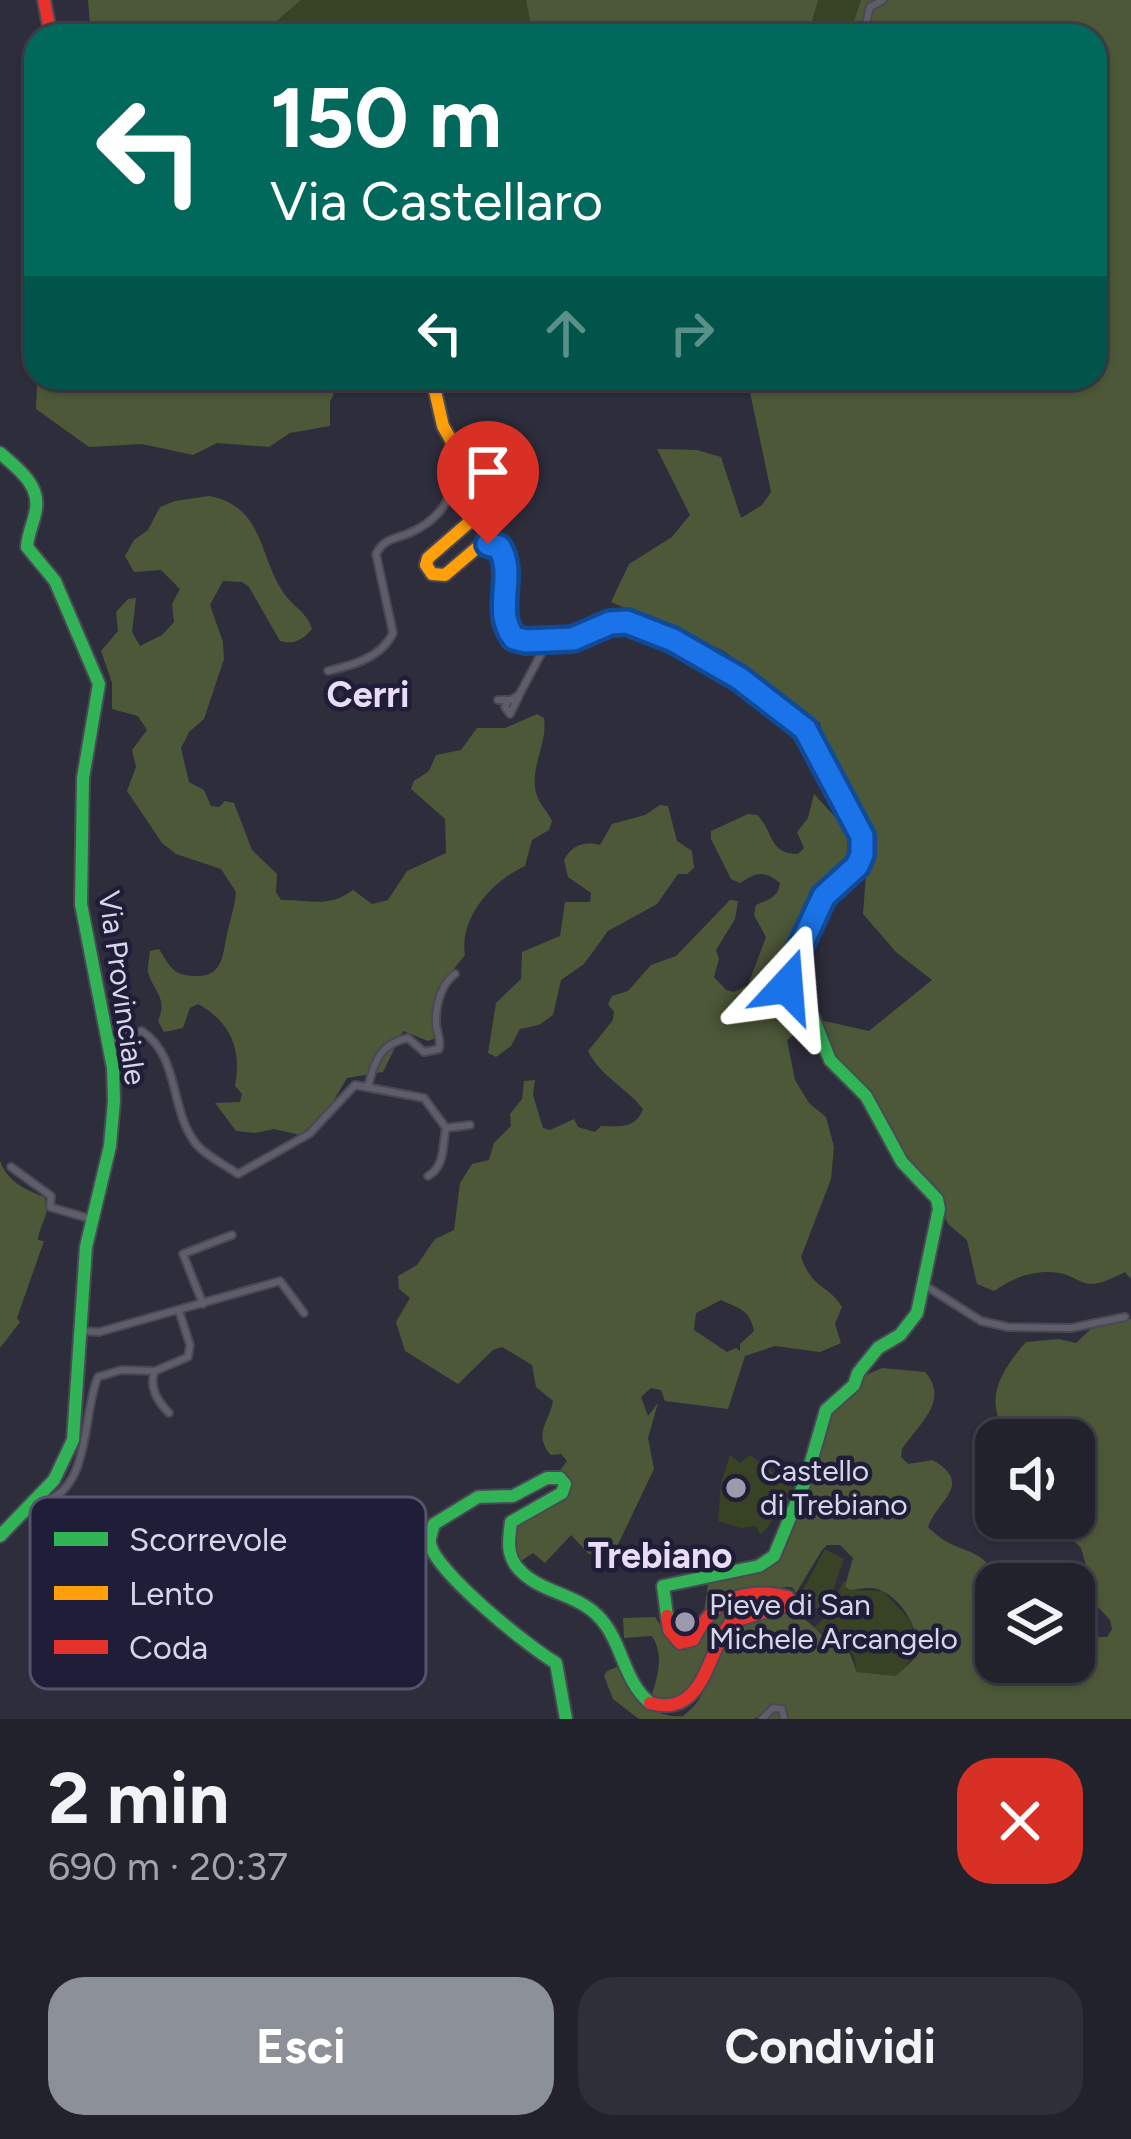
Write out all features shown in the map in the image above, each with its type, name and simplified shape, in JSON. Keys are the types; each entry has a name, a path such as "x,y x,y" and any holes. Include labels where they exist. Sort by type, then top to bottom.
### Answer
{"street":[{"path":"866,24 870,7 883,0"},
{"path":"435,390 443,426 476,485 479,508 428,558 428,568 435,576 446,575 479,546 499,547 505,557 502,609 506,627 521,640 573,639 610,623 634,623 739,678 805,729 862,836 862,855 857,866 824,896 786,982 788,991 813,1017 830,1060 866,1096 902,1162 937,1199 938,1227 917,1313 900,1335 878,1348 854,1385 826,1410 806,1479 774,1556 759,1566 662,1588 669,1630 680,1643 693,1640 708,1613 722,1603 775,1593 786,1595 788,1602 742,1615 727,1626 701,1687 686,1706 668,1710 650,1702 633,1686 600,1616 533,1580 513,1561 507,1536 512,1522 518,1514 562,1492 562,1479 547,1478 513,1496 478,1497 434,1523 429,1541 439,1564 531,1649 556,1663 566,1719"},
{"name":"Via Provinciale","path":"0,453 34,490 37,502 26,547 55,580 99,683 83,778 81,904 114,1076 113,1123 86,1246 73,1440 61,1469 39,1497"},
{"path":"328,671 374,656 388,644 390,618 376,554 391,539 432,521 447,504 456,482 458,454"},
{"path":"509,700 510,714 548,641"},
{"path":"498,700 519,695"},
{"path":"368,1087 379,1054 392,1043 408,1038 424,1052 439,1049 442,1040 436,1017 443,985 455,974"},
{"path":"107,1041 142,1031 151,1038 170,1068 193,1139 238,1174 309,1134 328,1118 349,1088 368,1087 424,1098 446,1128 441,1159 428,1176"},
{"path":"446,1128 470,1125"},
{"path":"11,1167 51,1196 50,1207 91,1219"},
{"path":"203,1304 183,1254 232,1235"},
{"path":"82,1331 98,1332 280,1282 304,1313"},
{"path":"926,1286 981,1321 1008,1327 1071,1328 1125,1317"},
{"path":"55,1497 72,1475 84,1442 98,1377 121,1370 155,1371 188,1358 190,1345 179,1311"},
{"path":"155,1371 156,1396 169,1412"},
{"name":"Via Provinciale","path":"0,1536 30,1506"},
{"path":"762,1719 773,1708 782,1709 784,1719"}],"green space":[{"path":"88,0 301,0 273,24 90,24"},
{"path":"301,0 526,0 531,24 273,24"},
{"path":"526,0 818,0 811,24 531,24"},
{"path":"818,0 861,0 853,24 811,24"},
{"path":"861,0 1131,0 1131,1279 1125,1272 1089,1284 1049,1272 1020,1277 994,1291 977,1284 967,1240 948,1224 940,1206 833,1059 820,1020 869,1031 932,980 896,952 863,914 868,848 825,747 820,723 724,651 611,602 629,564 672,537 690,515 657,449 697,450 721,457 741,518 762,505 771,492 750,390 1107,390 1107,24 853,24"},
{"path":"37,390 336,390 330,402 330,426 290,433 269,447 217,443 193,455 142,444 89,447 36,409"},
{"path":"209,496 240,510 250,522 283,592 312,629 298,641 280,641 249,587 223,581 210,605 224,659 204,719 189,732 181,748 189,782 204,790 211,806 234,803 252,850 277,874 276,892 281,900 326,901 353,890 372,904 388,900 407,871 446,853 445,819 411,789 429,771 436,755 461,750 477,728 505,728 537,714 544,718 535,786 552,821 549,830 532,840 525,866 480,902 467,928 465,955 442,984 436,1038 428,1041 403,1031 383,1072 347,1078 328,1110 300,1135 274,1129 236,1131 215,1103 240,1102 242,1094 235,1086 235,1049 219,1019 198,1004 190,1008 183,1028 164,1032 158,1021 162,1006 148,972 150,951 159,949 181,974 212,973 223,955 236,892 221,869 176,854 162,843 127,791 136,767 132,750 147,730 138,716 112,709 112,683 101,651 118,631 116,612 128,599 136,598 132,632 140,646 162,635 174,622 172,604 180,589 161,570 134,572 125,556 134,540 148,530 160,507"},
{"path":"814,794 851,834 857,850 849,866 819,891 780,979 786,997 813,1029 813,1035 793,1035 787,1040 795,1080 809,1103 826,1117 834,1147 831,1179 801,1257 810,1275 842,1307 835,1324 841,1343 820,1352 775,1346 745,1356 728,1409 665,1401 661,1390 651,1388 641,1397 648,1416 658,1403 648,1438 654,1469 612,1557 589,1554 571,1535 545,1563 533,1553 521,1561 515,1547 516,1525 566,1491 559,1472 567,1461 561,1454 551,1455 543,1441 553,1401 536,1387 532,1365 502,1347 458,1384 405,1351 396,1322 410,1298 399,1289 398,1276 417,1265 435,1239 454,1230 460,1183 472,1164 489,1160 494,1143 511,1126 510,1114 522,1099 524,1081 535,1080 533,1095 543,1128 550,1130 574,1119 578,1127 595,1132 601,1126 636,1121 643,1109 588,1051 613,1020 608,1004 612,996 628,991 651,965 676,956 730,900 738,901 735,919 716,950 719,959 714,977 734,992 748,985 766,937 754,915 756,905 775,895 780,883 760,874 740,883 731,879 711,831 748,814 757,815 776,846 798,854 804,848 797,832 808,818","holes":["721,1300 750,1318 754,1331 740,1344 740,1351 727,1352 694,1330 696,1313"]},
{"path":"660,805 668,806 677,841 692,851 694,868 678,874 657,904 608,931 584,964 561,980 553,1015 539,1025 520,1029 511,1046 496,1057 488,1053 496,1003 521,979 522,952 560,936 565,902 590,902 591,893 568,877 567,855 579,845 600,845 612,824 645,815"},
{"path":"0,1161 12,1180 44,1197 47,1209 38,1240 44,1241 17,1318 20,1322 0,1348"},
{"path":"1131,1319 1131,1719 769,1719 761,1715 754,1719 639,1719 613,1699 604,1676 617,1667 652,1708 683,1716 702,1695 719,1647 732,1628 782,1614 799,1616 843,1644 857,1672 896,1676 916,1657 914,1628 897,1601 877,1589 845,1586 853,1558 840,1545 822,1550 796,1593 785,1587 704,1612 709,1578 771,1565 786,1548 827,1421 844,1393 861,1377 882,1368 925,1372 932,1382 929,1412 901,1457 908,1464 933,1460 945,1469 951,1477 950,1492 928,1527 987,1563 975,1563 975,1683 1095,1683 1095,1637 1107,1637 1112,1629 1095,1597 1095,1563 1085,1563 1081,1548 1070,1539 1095,1539 1095,1419 999,1419 995,1402 1001,1377 1026,1342 1059,1339 1076,1343 1091,1329"},
{"path":"730,1455 740,1463 750,1455 793,1487 792,1508 787,1500 760,1534 756,1526 741,1528 718,1521 721,1483"},
{"path":"825,1549 844,1559 825,1613 798,1599"},
{"path":"844,1580 850,1590 883,1591 910,1620 918,1651 897,1676 857,1672 844,1641 814,1627 827,1616"},
{"path":"772,1596 783,1602 741,1612 720,1628 685,1697 674,1704 652,1695 659,1665 656,1643 652,1636 624,1638 623,1618 655,1617 670,1640 688,1646 723,1607"}],"traffic: fast":[{"path":"0,453 26,477 34,492 36,509 27,547 55,581 99,684 83,778 81,904 113,1068 110,1146 86,1247 73,1440 54,1480 38,1497"},
{"path":"667,1616 663,1586 759,1566 774,1556 806,1479 826,1410 854,1385 878,1348 900,1335 917,1313 939,1209 937,1199 902,1162 866,1096 830,1060 813,1017 790,990"},
{"path":"566,1719 556,1663 465,1589 435,1556 430,1541 434,1524 478,1497 513,1496 547,1478 560,1478 565,1484 562,1493 511,1522 509,1546 514,1562 535,1582 597,1615 650,1703"},
{"path":"0,1536 30,1505"}],"traffic: slow":[{"path":"435,390 443,426 480,500 473,519 428,558 426,565 432,574 445,575 479,546 493,544 505,557 503,618 514,637 526,642 573,639 610,623 627,622 694,652"}],"traffic: jam":[{"path":"44,0 49,24"},
{"path":"694,652 739,678 805,729 862,837 857,866 824,896 787,975 790,990"},
{"path":"650,1703 682,1701 702,1679 731,1622 784,1606 788,1597 757,1593 731,1599 710,1615 693,1640 680,1643 669,1630 667,1616"}],"place":[{"name":"Castello di Trebiano","path":"736,1488"},
{"name":"Pieve di San Michele Arcangelo","path":"685,1622"}],"district":[{"name":"Cerri","path":"368,694"},
{"name":"Trebiano","path":"660,1555"}],"route":[{"path":"488,544 499,547 505,557 503,618 514,638 573,639 610,623 634,623 739,678 807,731 862,836 862,855 857,866 824,896 787,975 787,986"}]}
